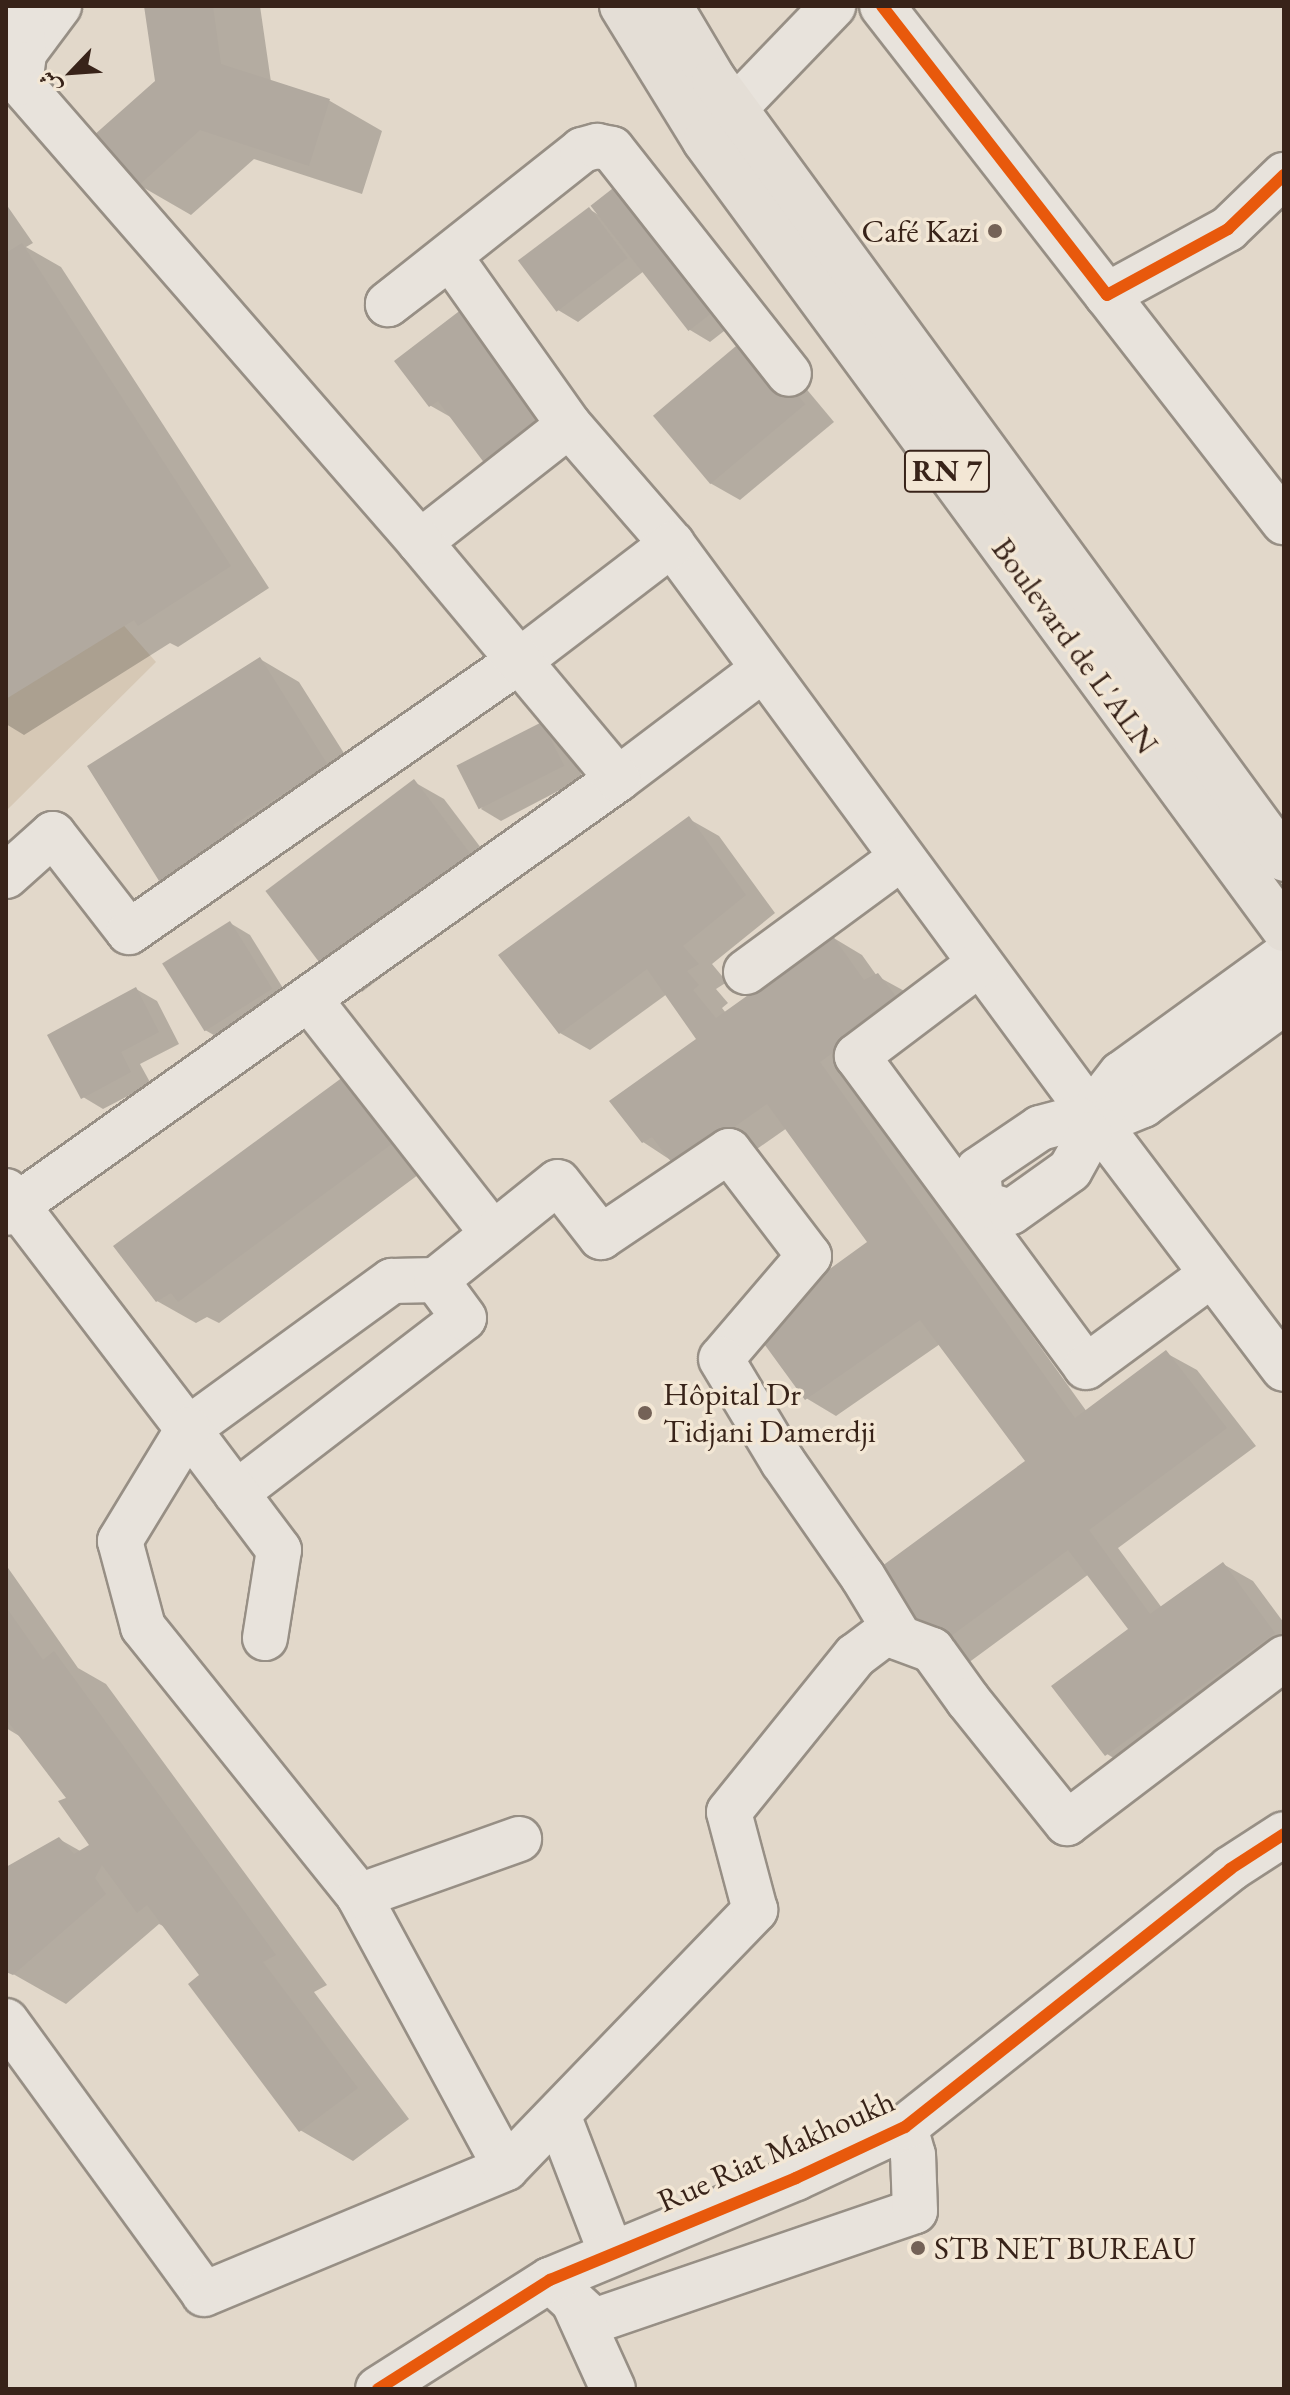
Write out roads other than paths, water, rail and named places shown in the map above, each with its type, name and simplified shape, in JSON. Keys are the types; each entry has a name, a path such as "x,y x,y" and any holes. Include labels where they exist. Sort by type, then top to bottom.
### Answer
{"main road":[{"name":"Boulevard de L'ALN","path":"622,6 705,141 1268,847"},
{"name":"Boulevard de L'ALN","path":"670,6 734,107 1268,847 1284,929"}],"street":[{"path":"8,6 22,21 15,50 20,83 420,542 618,779"},
{"path":"15,50 59,6"},
{"path":"705,141 833,6"},
{"path":"882,6 1284,522"},
{"path":"789,374 612,149 597,146 582,150 388,304 450,257 569,425 672,544 979,964 1284,1369"},
{"path":"1107,295 1228,229 1284,175"},
{"path":"420,542 569,425"},
{"path":"6,876 53,834 129,932 519,661 672,544"},
{"path":"265,1638 279,1550 10,1203 309,999 618,779 762,670"},
{"path":"746,972 901,858"},
{"path":"1094,1118 1121,1074 1284,956"},
{"path":"979,964 857,1056 976,1207 1086,1367 1211,1275"},
{"path":"309,999 493,1234"},
{"path":"976,1207 978,1170 1040,1128 1143,1105 1284,1002"},
{"path":"506,2168 359,1896 249,1764 143,1627 120,1541 188,1429 392,1281 436,1280 558,1182 601,1237 729,1151 809,1256 721,1359 783,1462 863,1577 900,1638"},
{"path":"236,1493 464,1318 436,1280"},
{"path":"6,2021 204,2294 506,2168 755,1910 729,1812 855,1656 886,1633 932,1650 1067,1823 1284,1658"},
{"name":"Rue Riat Makhoukh","path":"378,2389 562,2291 611,2253 905,2127 1217,1878 1284,1834"},
{"path":"359,1896 519,1839"},
{"path":"558,2115 611,2253"},
{"name":"Rue Riat Makhoukh","path":"562,2291 594,2321 915,2211 913,2155 905,2127"},
{"name":"Rue Riat Makhoukh","path":"747,2197 772,2260"},
{"path":"562,2291 613,2389"}],"place":[{"name":"Café Kazi","path":"995,231"},
{"name":"Hôpital Dr Tidjani Damerdji","path":"645,1413"},
{"name":"STB NET BUREAU","path":"918,2248"}]}
